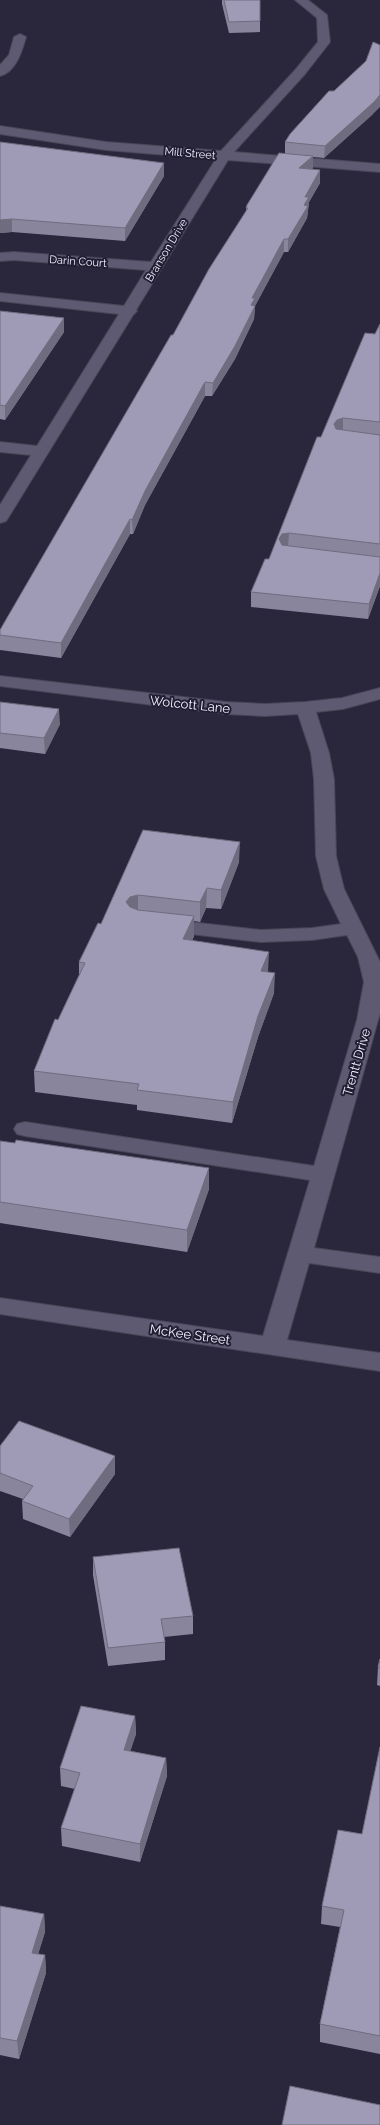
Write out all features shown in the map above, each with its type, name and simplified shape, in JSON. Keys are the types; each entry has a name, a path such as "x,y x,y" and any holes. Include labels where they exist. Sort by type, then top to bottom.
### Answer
{"street":[{"name":"Branson Drive","path":"2,512 130,311 224,156 259,115 301,73 324,42 323,17 301,0"},
{"path":"0,72 15,56 20,37"},
{"name":"Mill Street","path":"0,130 106,146 380,168"},
{"name":"Darin Court","path":"0,257 14,256 157,266"},
{"path":"0,297 130,311"},
{"path":"0,447 42,451"},
{"name":"Wolcott Lane","path":"0,681 226,708 265,710 306,708 343,703 380,693"},
{"name":"Trentt Drive","path":"273,1346 323,1175 374,1020 375,982 368,957 334,889 326,856 324,779 320,753 306,708"},
{"path":"145,923 261,936 312,934 354,928"},
{"path":"25,1129 323,1175"},
{"path":"301,1254 380,1265"},
{"name":"McKee Street","path":"0,1306 380,1362"}],"building":[{"path":"224,0 260,0 260,21 229,22"},
{"path":"373,42 380,45 380,95 374,102 325,146 285,142 290,134 329,91 334,91 366,61"},
{"path":"0,142 164,163 125,228 12,219 0,220"},
{"path":"279,153 313,156 299,168 320,170 305,197 309,197 304,205 308,206 288,239 284,239 252,298 255,298 251,305 255,306 235,346 213,383 205,382 145,491 132,520 130,519 61,643 0,635 0,630 171,335 173,335 209,269 248,208 246,208 247,205"},
{"path":"0,311 64,318 5,406 0,405"},
{"path":"380,324 380,422 343,418 337,420 334,424 336,429 380,435 380,544 289,533 282,534 279,539 282,545 380,557 380,573 369,604 251,592 265,559 269,559 317,437 321,437 365,333 375,334"},
{"path":"0,702 59,709 44,738 0,733"},
{"path":"143,830 240,842 221,890 207,888 200,902 138,895 130,897 126,902 130,907 138,910 194,916 183,939 269,952 261,971 275,973 258,1016 233,1102 137,1090 139,1084 34,1071 55,1019 58,1020 85,963 79,962 98,923 101,924"},
{"path":"16,1140 209,1168 187,1230 0,1202 0,1141 15,1143"},
{"path":"19,1421 115,1456 69,1519 22,1501 33,1486 0,1473 0,1446"},
{"path":"179,1548 193,1616 161,1619 165,1642 108,1648 93,1557"},
{"path":"81,1706 135,1716 124,1750 166,1758 140,1844 61,1828 80,1773 60,1768"},
{"path":"380,1747 380,2036 320,2024 344,1910 322,1906 338,1830 362,1834"},
{"path":"0,1906 44,1914 32,1953 45,1955 17,2041 0,2038"},
{"path":"290,2086 380,2105 380,2125 282,2125"}]}
